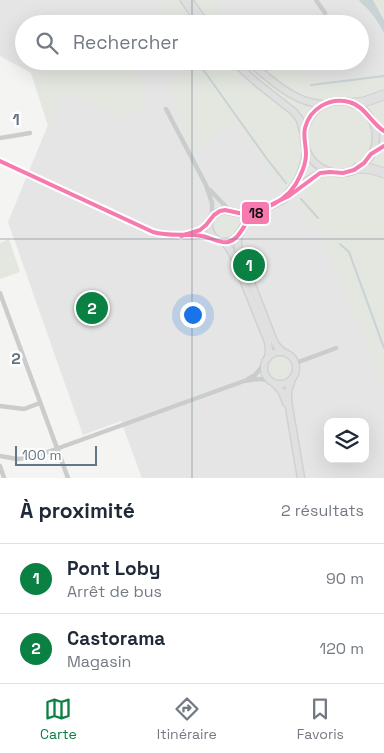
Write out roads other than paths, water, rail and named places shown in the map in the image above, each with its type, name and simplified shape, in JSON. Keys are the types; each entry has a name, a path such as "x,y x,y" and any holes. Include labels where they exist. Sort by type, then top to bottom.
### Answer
{"highway":[{"path":"353,103 364,102 384,95"},
{"path":"357,168 372,169 384,173"}],"main road":[{"path":"184,0 194,15"},
{"path":"189,0 200,15"},
{"path":"243,70 294,112 300,120 306,151 304,165 290,192 279,201"},
{"path":"259,70 278,86 301,99 325,104"},
{"path":"262,209 249,220 231,241 216,240 212,236 209,225 216,213 231,211 246,213 262,209 289,196 318,174 325,172 345,173 357,168 371,154 376,138 373,123 366,112 353,103 340,100 325,104 309,117 305,126 304,136"},
{"path":"306,151 315,164 330,172"},
{"path":"231,211 239,219 241,226 238,249 273,339 278,347 290,355 296,363 296,372 292,379 288,397 289,412"},
{"path":"224,242 233,254 268,342 270,350 265,372 284,396 302,478"},
{"path":"267,360 275,353 283,352"},
{"path":"272,381 284,384 292,379"}],"street":[{"path":"316,0 325,13"},
{"path":"166,109 206,186 212,203 211,219 200,230 184,236"},
{"path":"373,123 384,131"},
{"path":"0,138 30,132"},
{"path":"371,154 384,146"},
{"path":"0,160 153,232 168,236 199,236 216,240"},
{"path":"206,186 231,211"},
{"path":"0,293 68,478"},
{"path":"296,363 336,348"},
{"path":"4,478 0,465 1,456 24,459 57,449 244,381 255,375 267,360"},
{"path":"244,381 260,379 272,381"},
{"path":"0,406 24,409 40,403"}],"waterway":[{"path":"203,70 286,183"},
{"path":"311,85 384,76"},
{"path":"301,199 318,218"},
{"path":"340,244 349,252 384,348"}],"place":[{"name":"Pont Loby","path":"249,265"},
{"name":"Castorama","path":"92,308"}]}
